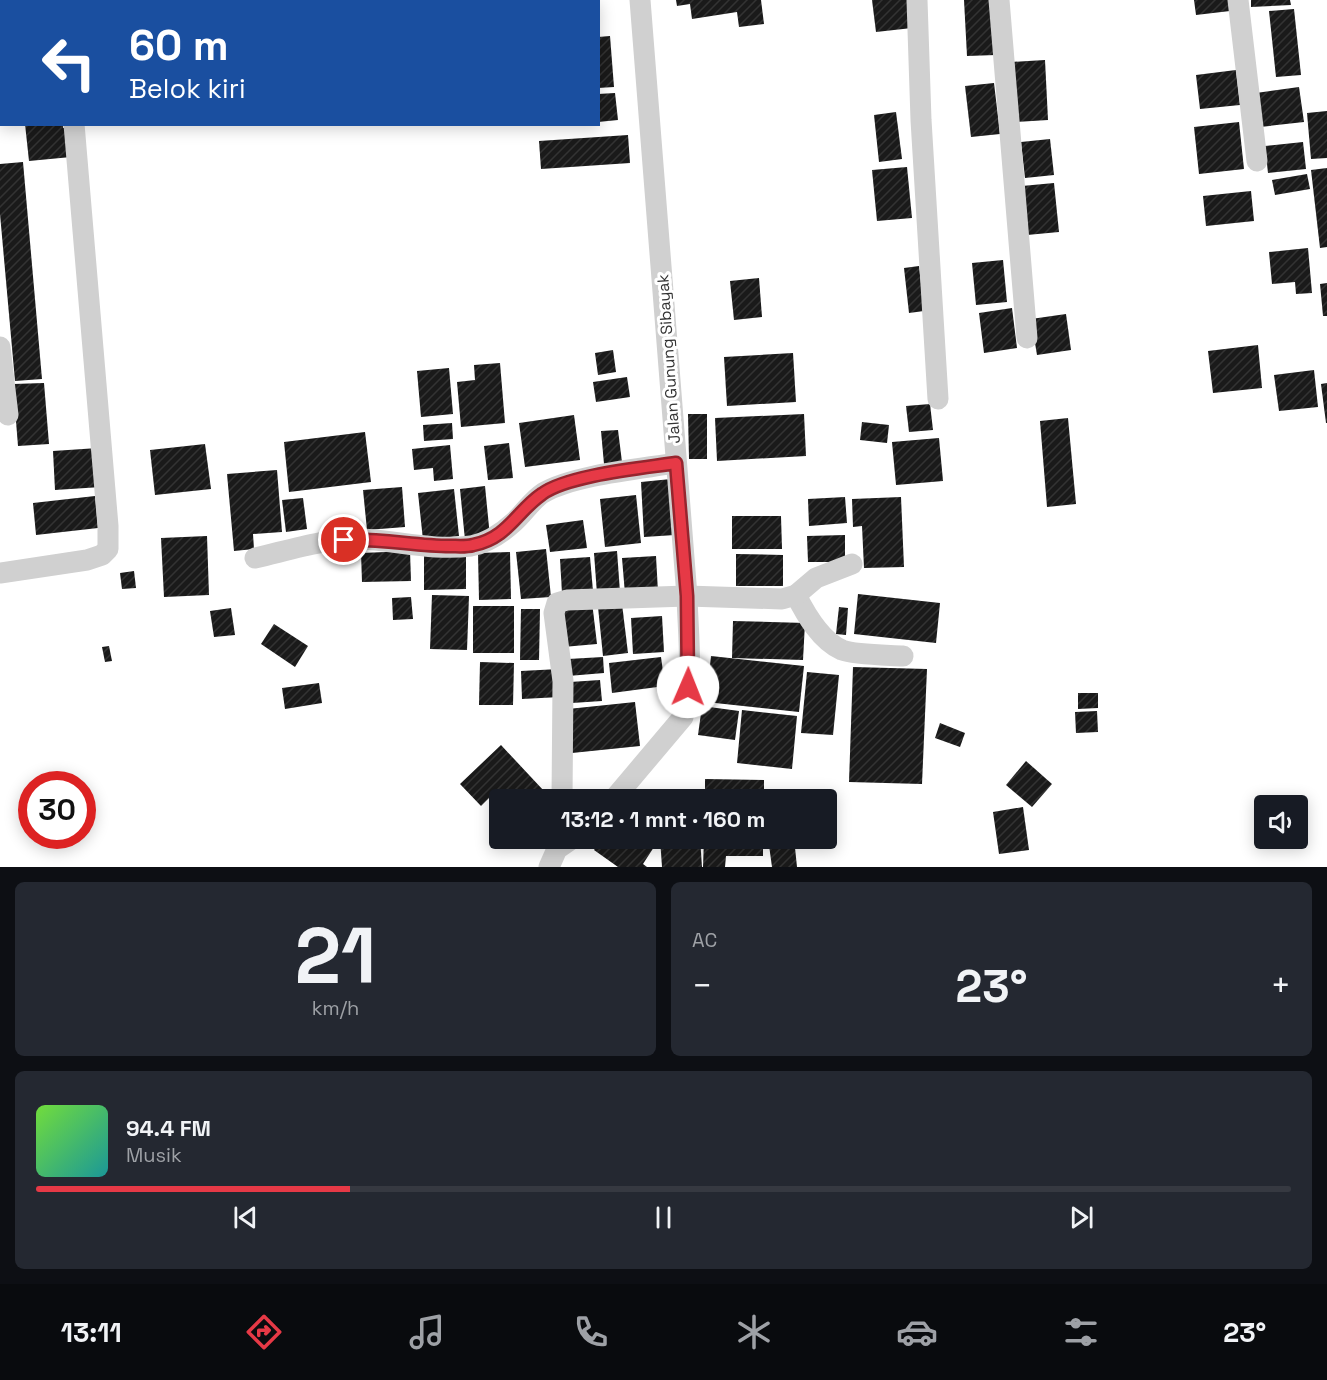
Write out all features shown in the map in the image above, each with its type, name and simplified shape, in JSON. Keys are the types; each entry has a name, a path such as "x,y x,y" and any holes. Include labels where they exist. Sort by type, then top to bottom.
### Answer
{"street":[{"name":"Jalan Gunung Sibayak","path":"622,789 683,717 689,674 687,596 640,0"},
{"path":"917,0 921,120 938,399"},
{"path":"999,0 1027,338"},
{"path":"1238,0 1257,161"},
{"path":"0,573 87,560 102,555 108,549 108,514 74,126"},
{"path":"0,347 8,415"},
{"path":"255,558 329,541 360,539 430,546 472,546 491,539 514,523 542,493 559,485 601,475 676,463"},
{"path":"562,789 563,681 554,613 557,603 567,600 687,596 782,599 796,595 816,578 852,564"},
{"path":"796,595 802,608 828,642 843,651 903,656"},
{"path":"549,867 557,849"}],"building":[{"path":"676,0 761,0 764,24 739,27 737,12 692,19 690,4 677,6"},
{"path":"872,0 909,0 912,28 876,32"},
{"path":"964,0 993,0 996,55 967,56"},
{"path":"1194,0 1228,0 1230,11 1196,15"},
{"path":"1251,0 1290,0 1291,5 1251,7"},
{"path":"1294,9 1301,75 1276,77 1269,11"},
{"path":"610,36 614,87 600,88 600,37"},
{"path":"1045,60 1048,120 1014,122 1011,62"},
{"path":"1236,70 1240,105 1200,109 1196,75"},
{"path":"994,83 1000,134 971,137 965,86"},
{"path":"1299,87 1304,122 1260,127 1256,93"},
{"path":"615,93 618,120 600,122 600,94"},
{"path":"1327,111 1327,158 1311,159 1307,113"},
{"path":"896,112 902,159 879,162 874,115"},
{"path":"1239,122 1244,169 1199,174 1194,127"},
{"path":"25,126 68,127 71,157 29,161"},
{"path":"628,135 630,163 541,169 539,141"},
{"path":"1050,139 1054,175 1025,178 1021,142"},
{"path":"1303,142 1306,169 1268,173 1265,146"},
{"path":"23,162 42,379 15,381 0,214 0,164"},
{"path":"907,167 912,218 877,221 872,170"},
{"path":"1327,168 1327,247 1320,248 1311,170"},
{"path":"1307,174 1310,189 1275,195 1272,180"},
{"path":"1054,183 1059,232 1027,235 1022,186"},
{"path":"1251,191 1254,221 1206,226 1203,196"},
{"path":"1308,248 1312,293 1296,294 1295,282 1272,284 1269,252"},
{"path":"1003,260 1007,302 976,305 972,263"},
{"path":"919,266 924,311 909,313 904,268"},
{"path":"759,278 762,317 734,320 730,281"},
{"path":"1327,283 1327,316 1323,316 1320,284"},
{"path":"1012,308 1017,348 984,353 979,313"},
{"path":"1066,314 1071,350 1037,355 1031,319"},
{"path":"1258,345 1262,388 1213,393 1208,351"},
{"path":"613,350 616,372 598,375 595,353"},
{"path":"793,353 796,402 727,406 724,357"},
{"path":"500,363 505,423 461,427 457,382 475,380 474,365"},
{"path":"449,368 453,414 421,417 417,371"},
{"path":"1314,370 1318,407 1279,411 1274,375"},
{"path":"627,377 630,397 596,402 593,382"},
{"path":"44,383 49,444 18,446 13,384"},
{"path":"1327,383 1327,423 1326,423 1321,384"},
{"path":"930,404 933,430 909,432 906,406"},
{"path":"688,414 707,414 707,459 689,459"},
{"path":"804,414 806,456 717,461 715,418"},
{"path":"574,415 580,460 525,467 519,423"},
{"path":"1068,418 1076,504 1047,507 1040,421"},
{"path":"862,422 889,425 887,443 860,440"},
{"path":"452,423 453,439 424,441 423,425"},
{"path":"618,430 622,462 604,464 601,431"},
{"path":"365,432 371,482 289,492 284,442"},
{"path":"939,438 943,481 896,485 892,442"},
{"path":"509,443 513,478 488,480 484,446"},
{"path":"205,444 211,489 155,495 150,450"},
{"path":"450,445 453,479 434,481 433,468 414,470 412,449"},
{"path":"98,448 101,487 55,490 53,451"},
{"path":"277,470 282,532 253,534 254,549 234,551 227,474"},
{"path":"671,479 675,535 644,537 641,482"},
{"path":"485,486 490,537 465,540 460,489"},
{"path":"402,487 405,527 367,530 363,490"},
{"path":"454,489 459,536 423,540 418,493"},
{"path":"636,495 641,543 605,547 600,499"},
{"path":"95,496 98,528 36,535 33,503"},
{"path":"845,497 847,523 809,526 808,499"},
{"path":"901,497 904,567 864,568 862,526 853,527 852,499"},
{"path":"303,498 307,529 286,532 282,500"},
{"path":"732,516 781,516 782,549 732,549"},
{"path":"583,520 587,548 550,552 546,525"},
{"path":"845,535 845,562 808,562 807,536"},
{"path":"207,536 209,595 164,597 161,538"},
{"path":"546,549 551,597 521,599 516,552"},
{"path":"410,551 411,581 362,582 361,553"},
{"path":"424,551 466,551 466,589 424,590"},
{"path":"617,551 620,592 597,594 594,553"},
{"path":"510,552 511,599 479,600 478,553"},
{"path":"736,554 783,555 783,586 736,586"},
{"path":"656,556 658,592 625,594 622,558"},
{"path":"590,557 593,591 562,593 560,559"},
{"path":"134,571 136,588 122,589 120,573"},
{"path":"858,594 940,603 936,643 854,634"},
{"path":"432,595 469,596 467,650 430,649"},
{"path":"411,597 413,619 393,620 392,598"},
{"path":"592,602 597,644 563,647 559,605"},
{"path":"622,604 628,653 603,656 598,607"},
{"path":"473,606 514,606 514,653 473,653"},
{"path":"839,607 848,608 846,635 836,634"},
{"path":"231,608 235,635 214,637 210,611"},
{"path":"521,609 540,609 539,660 520,660"},
{"path":"662,616 664,652 633,654 631,618"},
{"path":"733,621 805,623 803,660 732,658"},
{"path":"274,624 308,646 295,667 261,644"},
{"path":"109,646 112,661 105,662 102,647"},
{"path":"711,656 804,666 799,712 706,702"},
{"path":"603,657 604,673 568,676 568,659"},
{"path":"661,657 665,686 612,693 609,663"},
{"path":"480,662 514,663 513,705 479,705"},
{"path":"853,667 927,669 922,784 849,782"},
{"path":"559,669 560,697 522,699 521,671"},
{"path":"807,672 839,675 833,735 801,733"},
{"path":"600,680 602,701 572,703 570,682"},
{"path":"319,683 322,703 285,709 282,688"},
{"path":"1078,693 1098,693 1098,708 1078,709"},
{"path":"635,702 640,746 572,753 568,709"},
{"path":"702,706 739,711 735,740 698,735"},
{"path":"742,710 797,716 792,769 737,763"},
{"path":"1097,711 1098,732 1076,733 1075,712"},
{"path":"940,723 965,733 960,747 935,738"},
{"path":"501,745 542,789 489,789 489,798 481,806 460,784"},
{"path":"1026,761 1052,784 1032,807 1006,785"},
{"path":"705,779 764,780 764,789 705,789"},
{"path":"1023,807 1029,850 999,854 993,812"},
{"path":"653,849 643,864 647,867 618,867 594,850"},
{"path":"661,849 701,849 702,867 662,867"},
{"path":"704,849 763,849 763,856 726,856 725,867 703,867"},
{"path":"770,849 795,849 797,867 772,867"}],"route":[{"path":"344,540 360,539 430,546 472,546 491,539 514,523 542,493 559,485 601,475 676,463 687,596 688,687"}]}
